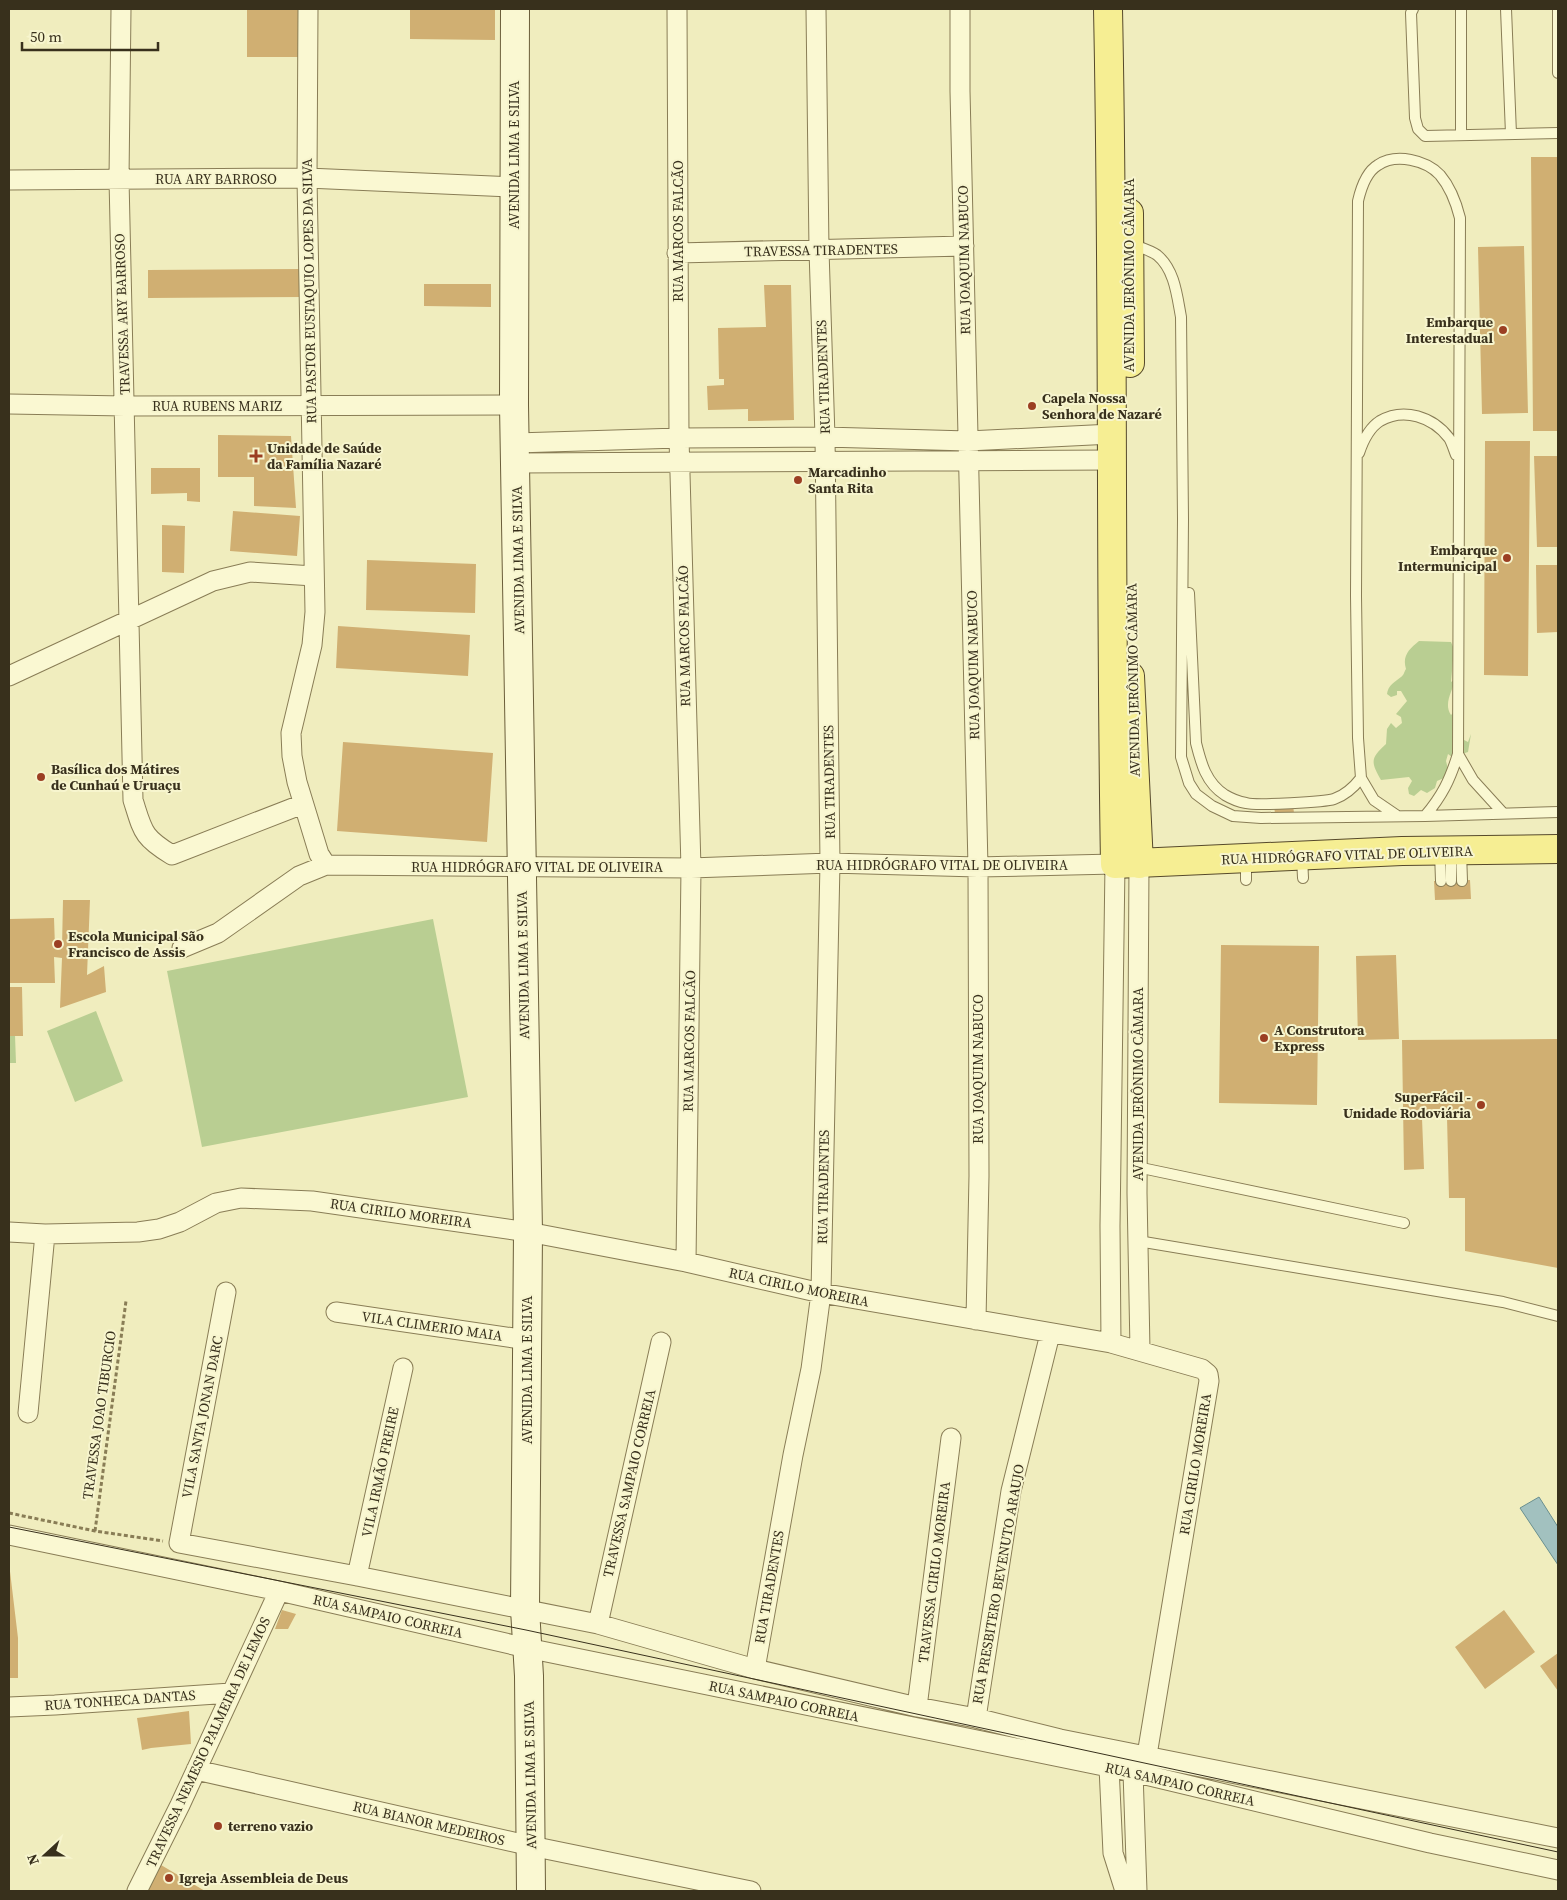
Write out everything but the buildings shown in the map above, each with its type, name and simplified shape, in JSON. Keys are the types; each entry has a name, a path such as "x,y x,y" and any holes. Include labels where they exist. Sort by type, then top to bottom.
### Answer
{"main road":[{"name":"AVENIDA LIMA E SILVA","path":"515,9 513,186 514,405 528,1232 525,1609 531,1846 528,1888"},
{"name":"AVENIDA JERÔNIMO CÂMARA","path":"1108,9 1120,241 1130,682 1127,864"},
{"name":"AVENIDA JERÔNIMO CÂMARA","path":"1126,9 1112,447 1113,709 1127,864"},
{"name":"RUA HIDRÓGRAFO VITAL DE OLIVEIRA","path":"1127,864 1246,869 1302,867 1451,851 1558,850"}],"street":[{"name":"TRAVESSA ARY BARROSO","path":"122,9 119,179 133,800 143,831 154,844 172,855 303,804"},
{"name":"RUA PASTOR EUSTAQUIO LOPES DA SILVA","path":"308,9 308,178 315,612 312,645 291,733 292,756 303,804 319,854 326,865"},
{"name":"RUA MARCOS FALCÃO","path":"677,9 679,65 677,253 679,438 691,868 686,1262"},
{"name":"RUA TIRADENTES","path":"754,1669 793,1455 811,1369 821,1293 830,864 825,437 816,9"},
{"name":"RUA JOAQUIM NABUCO","path":"960,9 960,91 978,867 976,1320"},
{"name":"RUA ARY BARROSO","path":"9,180 308,178 513,186"},
{"name":"TRAVESSA TIRADENTES","path":"677,253 964,246"},
{"name":"RUA RUBENS MARIZ","path":"9,404 125,406 514,405"},
{"path":"516,453 679,438 825,437 968,451 1112,447"},
{"path":"516,453 680,463 825,462 968,451 1112,447"},
{"path":"9,676 213,581 250,572 314,576"},
{"name":"RUA HIDRÓGRAFO VITAL DE OLIVEIRA","path":"326,865 522,865 691,868 830,864 978,867 1127,864"},
{"name":"AVENIDA JERÔNIMO CÂMARA","path":"1127,864 1138,1166 1140,1350"},
{"name":"AVENIDA JERÔNIMO CÂMARA","path":"1111,1343 1110,1226 1127,864"},
{"path":"182,948 218,933 299,876 326,865"},
{"name":"RUA CIRILO MOREIRA","path":"9,1232 45,1234 138,1232 160,1229 180,1222 216,1203 241,1198 312,1201 528,1232 686,1262 821,1293 1111,1343 1202,1369 1209,1378 1147,1755"},
{"path":"28,1412 45,1234"},
{"name":"VILA SANTA JONAN DARC","path":"179,1543 226,1292"},
{"name":"VILA CLIMERIO MAIA","path":"336,1312 527,1340"},
{"name":"RUA PRESBITERO BEVENUTO ARAUJO","path":"976,1718 1011,1491 1050,1334"},
{"name":"TRAVESSA SAMPAIO CORREIA","path":"598,1624 661,1342"},
{"name":"VILA IRMÃO FREIRE","path":"357,1576 403,1368"},
{"name":"TRAVESSA CIRILO MOREIRA","path":"917,1707 951,1438"},
{"name":"RUA SAMPAIO CORREIA","path":"9,1535 279,1591 527,1648 1134,1772 1430,1843 1558,1870"},
{"name":"RUA SAMPAIO CORREIA","path":"179,1543 598,1624 754,1669 917,1707 976,1718 1060,1739 1558,1838"},
{"name":"TRAVESSA NEMESIO PALMEIRA DE LEMOS","path":"137,1891 196,1770 279,1591"},
{"name":"RUA TONHECA DANTAS","path":"9,1707 55,1706 231,1693"},
{"path":"1109,1767 1113,1852 1125,1891"},
{"name":"RUA BIANOR MEDEIROS","path":"196,1770 531,1846 751,1891"},
{"path":"1134,1772 1137,1891"}],"lane":[{"path":"1413,9 1411,13 1415,118 1418,129 1425,136 1558,133"},
{"path":"1460,135 1461,9"},
{"path":"1506,9 1511,134"},
{"path":"1558,9 1558,73"},
{"path":"1396,816 1374,800 1361,778 1357,681 1358,201 1360,190 1369,174 1379,164 1404,159 1415,161 1438,174 1455,200 1460,218 1458,754 1452,775 1441,796 1425,816"},
{"path":"1120,241 1156,254 1167,266 1177,292 1181,317 1181,757 1188,783 1196,794 1212,806 1233,816 1261,818 1558,812"},
{"path":"1356,464 1363,442 1371,430 1379,422 1392,416 1402,415 1421,416 1440,427 1450,439 1459,463"},
{"path":"1182,440 1193,694 1196,743 1201,767 1212,783 1225,795 1247,804 1334,799 1354,788 1361,778"},
{"path":"1357,681 1369,681"},
{"path":"1458,754 1473,780 1504,813"},
{"path":"1451,851 1451,881 1451,851"},
{"path":"1138,1166 1275,1191 1404,1222"},
{"path":"1138,1241 1503,1302 1558,1316"}],"path":[{"name":"TRAVESSA JOAO TIBURCIO","path":"95,1531 126,1301"},
{"path":"9,1513 95,1531 179,1543"}],"green space":[{"path":"1419,641 1451,642 1454,649 1451,682 1455,679 1448,706 1451,715 1453,713 1463,715 1464,740 1468,742 1471,734 1468,752 1452,757 1448,754 1446,761 1449,773 1437,781 1435,788 1427,793 1421,790 1414,796 1409,794 1408,788 1412,781 1409,777 1381,780 1375,768 1374,760 1377,753 1386,744 1387,729 1391,723 1396,728 1402,723 1401,717 1396,714 1407,701 1401,691 1397,691 1397,695 1391,697 1387,694 1392,684 1402,676 1406,669 1405,660 1407,653"},
{"path":"433,919 468,1097 202,1147 167,971"},
{"path":"96,1011 123,1081 75,1102 47,1031"},
{"path":"15,1035 16,1063 9,1063 9,1036"}],"water":[{"path":"1539,1497 1558,1527 1558,1565 1520,1508"}],"tram line":[{"path":"9,1527 526,1630 1558,1852"}],"place":[{"name":"Embarque Interestadual","path":"1503,330"},
{"name":"Capela Nossa Senhora de Nazaré","path":"1032,406"},
{"name":"Unidade de Saúde da Família Nazaré","path":"256,456"},
{"name":"Marcadinho Santa Rita","path":"798,480"},
{"name":"Embarque Intermunicipal","path":"1507,558"},
{"name":"Basílica dos Mátires de Cunhaú e Uruaçu","path":"41,777"},
{"name":"Escola Municipal São Francisco de Assis","path":"58,944"},
{"name":"A Construtora Express","path":"1264,1038"},
{"name":"SuperFácil - Unidade Rodoviária","path":"1481,1105"},
{"name":"terreno vazio","path":"218,1826"},
{"name":"Igreja Assembleia de Deus","path":"169,1878"}]}
